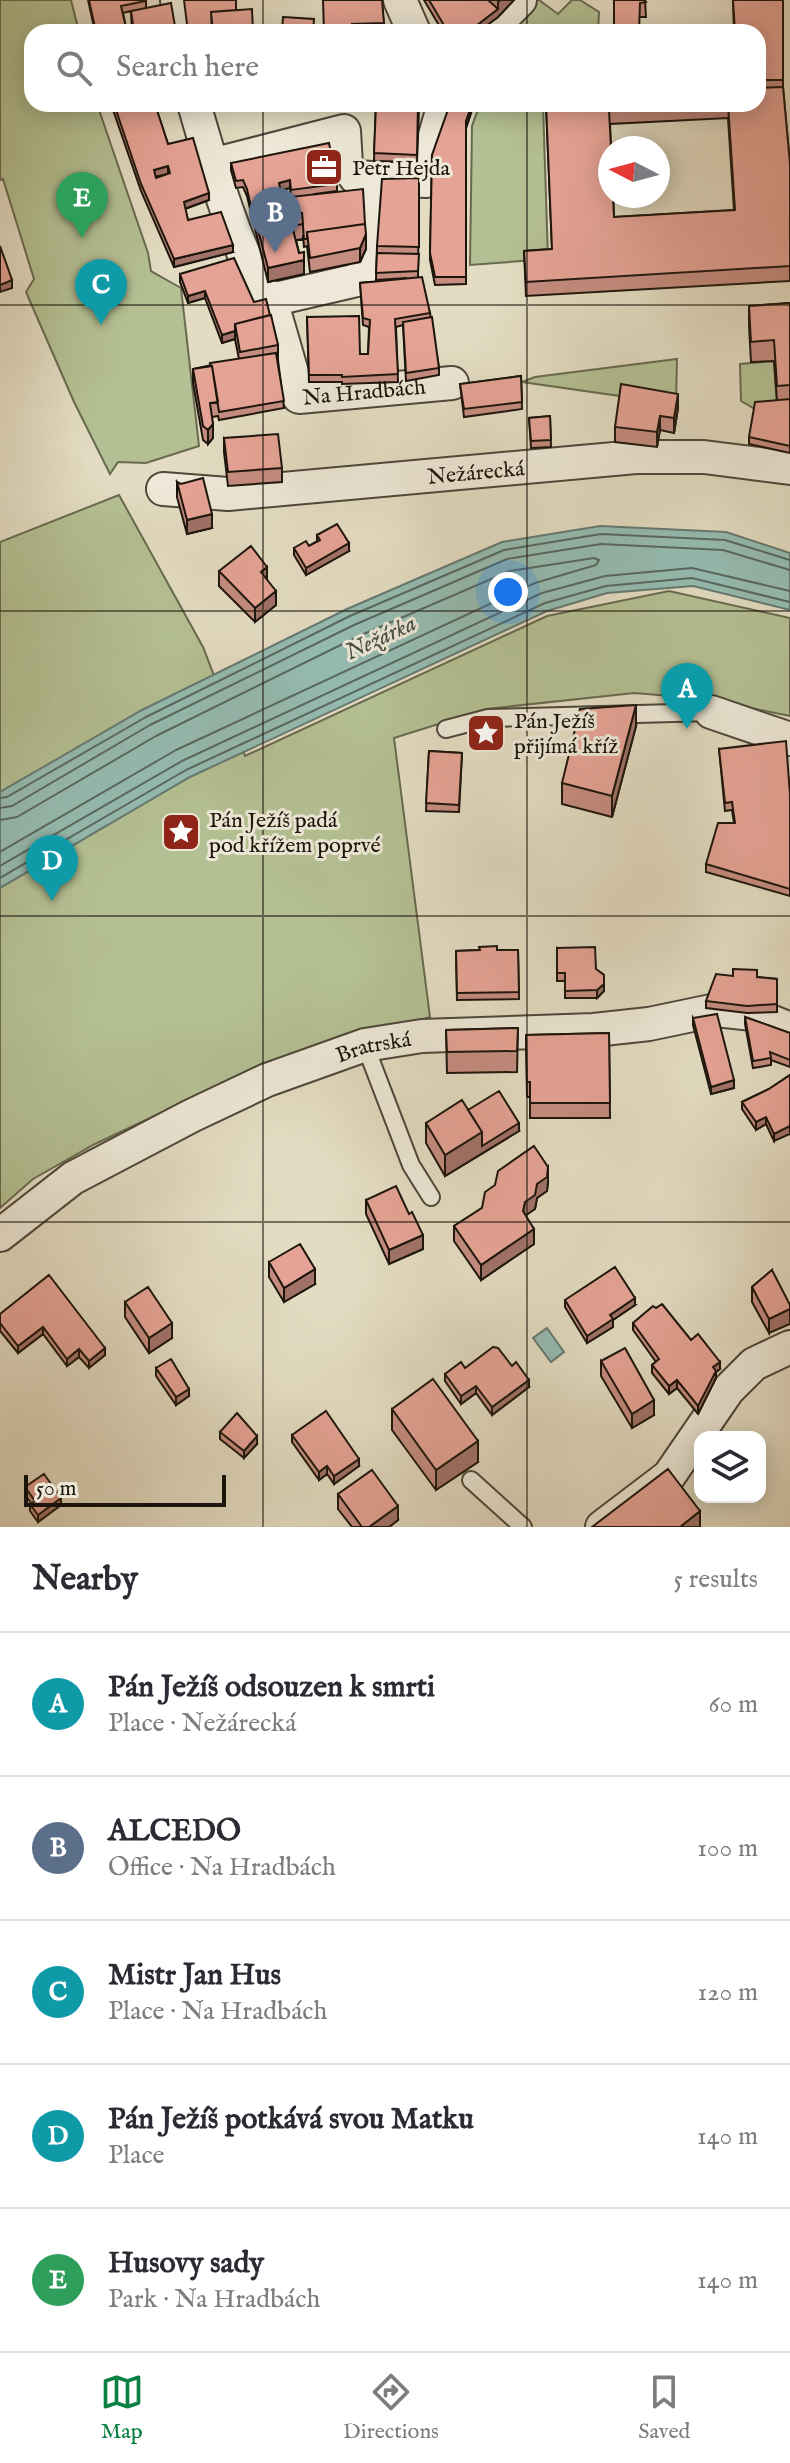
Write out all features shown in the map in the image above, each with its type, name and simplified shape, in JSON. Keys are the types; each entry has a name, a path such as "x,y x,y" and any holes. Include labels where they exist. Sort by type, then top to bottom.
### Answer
{"street":[{"path":"177,0 181,24"},
{"path":"400,0 410,24"},
{"path":"496,24 520,0"},
{"name":"Na Hradbách","path":"196,112 245,256 262,292 271,300 299,397 452,383"},
{"path":"212,165 346,118 346,164 355,177 426,181 426,167 442,112"},
{"path":"271,300 357,280 365,274 370,266 375,178"},
{"name":"Nežárecká","path":"163,489 228,494 636,457 704,457 790,468"},
{"path":"711,712 790,739"},
{"name":"Bratrská","path":"0,1235 73,1178 191,1116 267,1080 365,1045 422,1036 594,1030 649,1024 716,1010 753,1014 790,1029"},
{"path":"602,1527 669,1476 728,1390 754,1364 790,1347"}],"lane":[{"path":"446,729 488,718 711,712"},
{"path":"365,1045 411,1165 431,1197"},
{"path":"471,1480 523,1527"}],"green space":[{"path":"0,0 71,0 77,24 24,24 24,112 100,112 148,253 151,271 181,288 199,446 146,463 118,462 110,474 74,402 26,292 34,279 3,179 0,180"},
{"path":"534,0 539,0 558,14 572,0 580,0 599,12 598,24 512,24"},
{"path":"477,112 543,112 548,259 470,265 472,126"},
{"path":"677,359 676,404 522,382 535,377"},
{"path":"774,361 777,407 755,409 741,401 740,364"},
{"path":"119,495 203,647 245,756 547,616 669,591 790,618 790,716 707,699 634,693 486,709 394,738 430,1017 292,1060 199,1095 95,1144 33,1179 0,1208 0,542"}],"water":[{"name":"Nežárka","path":"600,526 726,532 790,553 790,610 693,586 607,593 547,611 190,777 0,888 0,792 142,710 347,609 502,542"},
{"path":"547,1328 564,1352 551,1362 533,1338"}],"building":[{"path":"89,0 146,0 121,6 125,24 94,24"},
{"path":"184,0 236,0 236,10 211,12 212,24 187,24"},
{"path":"323,0 382,0 384,23 324,24"},
{"path":"429,0 488,0 498,9 478,24 443,24"},
{"path":"614,0 645,0 640,3 639,24 614,24"},
{"path":"733,0 783,0 783,80 766,80 766,24 734,24"},
{"path":"171,3 175,24 133,24 131,11"},
{"path":"252,9 253,24 212,24 211,12"},
{"path":"283,17 314,19 314,24 283,24"},
{"path":"783,87 790,164 790,266 526,282 524,251 552,249 546,112 609,112 610,136 598,136 598,208 614,208 614,217 735,210 729,112 766,112 766,88"},
{"path":"117,112 158,112 168,144 193,138 209,193 184,202 188,220 221,212 233,245 174,259 141,184","holes":["168,166 170,173 156,178 154,170"]},
{"path":"376,112 418,112 417,155 374,153"},
{"path":"447,112 469,112 466,121 466,277 435,277 430,253 432,155"},
{"path":"329,143 337,184 291,190 290,180 279,183 282,198 363,189 365,224 307,232 307,239 304,239 302,213 256,222 256,229 247,189 243,180 236,181 231,163"},
{"path":"419,178 419,247 377,246 382,179"},
{"path":"302,213 303,224 292,226 299,253 304,252 304,260 268,268 256,222"},
{"path":"365,224 366,234 360,248 310,258 307,232"},
{"path":"0,246 12,280 0,285"},
{"path":"377,253 419,254 418,271 376,273"},
{"path":"234,258 254,302 266,299 270,315 235,324 235,331 222,335 205,291 188,296 180,274"},
{"path":"422,277 430,313 395,319 398,374 309,375 307,317 359,316 360,354 368,354 370,320 363,318 360,283"},
{"path":"790,303 790,385 777,386 774,340 751,342 749,306"},
{"path":"271,315 278,345 240,352 235,324"},
{"path":"432,317 439,368 406,373 403,322"},
{"path":"276,353 284,401 219,412 210,363"},
{"path":"212,366 218,402 210,403 213,424 208,430 203,426 193,369"},
{"path":"521,376 522,402 464,409 460,384"},
{"path":"621,384 678,394 674,418 660,416 657,432 615,427"},
{"path":"790,399 790,446 749,437 755,402"},
{"path":"550,416 551,440 531,441 529,418"},
{"path":"278,434 282,468 228,472 224,438"},
{"path":"203,478 212,514 187,520 177,482 181,484"},
{"path":"337,524 349,543 306,568 294,548 306,541 309,546 320,540 317,535"},
{"path":"251,546 267,567 261,572 276,591 255,608 219,571"},
{"path":"636,705 612,796 562,783 580,709"},
{"path":"786,741 790,794 790,889 706,864 718,823 735,823 732,802 725,803 719,749"},
{"path":"429,751 462,753 459,805 426,803"},
{"path":"497,946 497,950 518,950 519,992 457,993 456,951"},
{"path":"595,947 596,969 604,975 604,984 597,990 565,991 565,973 557,973 557,948"},
{"path":"733,969 757,970 757,977 777,979 777,1004 747,1006 706,1001 716,974 733,976"},
{"path":"717,1014 734,1080 711,1087 693,1018"},
{"path":"745,1017 790,1033 790,1060 770,1052 771,1058 753,1061"},
{"path":"518,1028 517,1051 447,1052 446,1030"},
{"path":"609,1033 610,1103 530,1103 526,1035"},
{"path":"790,1075 790,1126 774,1134 766,1117 756,1122 742,1102"},
{"path":"499,1091 519,1123 482,1146 482,1132 468,1110"},
{"path":"462,1100 482,1132 445,1155 426,1123"},
{"path":"534,1146 548,1167 547,1177 537,1184 535,1195 525,1202 523,1211 534,1229 481,1265 454,1226 482,1208 485,1192 495,1185 498,1171"},
{"path":"396,1186 423,1235 389,1250 366,1200"},
{"path":"300,1244 315,1269 284,1288 269,1262"},
{"path":"615,1267 635,1298 610,1315 613,1319 587,1336 565,1300"},
{"path":"772,1270 790,1309 769,1319 752,1287"},
{"path":"49,1275 105,1348 89,1361 79,1349 67,1359 43,1327 18,1346 0,1323 0,1314"},
{"path":"148,1287 172,1323 149,1338 125,1302"},
{"path":"662,1304 691,1340 698,1334 720,1362 713,1367 716,1371 698,1406 677,1380 669,1386 652,1365 659,1359 633,1323 653,1306 656,1308"},
{"path":"493,1347 498,1348 512,1366 516,1362 529,1380 492,1407 476,1386 461,1396 445,1374 461,1362 465,1368"},
{"path":"625,1348 654,1400 632,1414 601,1361"},
{"path":"171,1359 189,1389 176,1397 156,1368"},
{"path":"433,1379 478,1441 436,1470 392,1409"},
{"path":"326,1411 359,1459 334,1476 327,1466 319,1472 292,1435"},
{"path":"237,1413 257,1436 244,1451 220,1432"},
{"path":"668,1469 700,1511 680,1527 592,1527"},
{"path":"372,1470 398,1506 369,1527 362,1527 338,1494"},
{"path":"44,1474 61,1498 38,1515 30,1504 35,1501 25,1487"}],"place":[{"name":"Petr Hejda","path":"324,167"},
{"name":"Husovy sady","path":"82,238"},
{"name":"ALCEDO","path":"275,253"},
{"name":"Mistr Jan Hus","path":"101,325"},
{"name":"Pán Ježíš odsouzen k smrti","path":"687,729"},
{"name":"Pán Ježíš přijímá kříž","path":"486,733"},
{"name":"Pán Ježíš padá pod křížem poprvé","path":"181,832"},
{"name":"Pán Ježíš potkává svou Matku","path":"52,901"}]}
